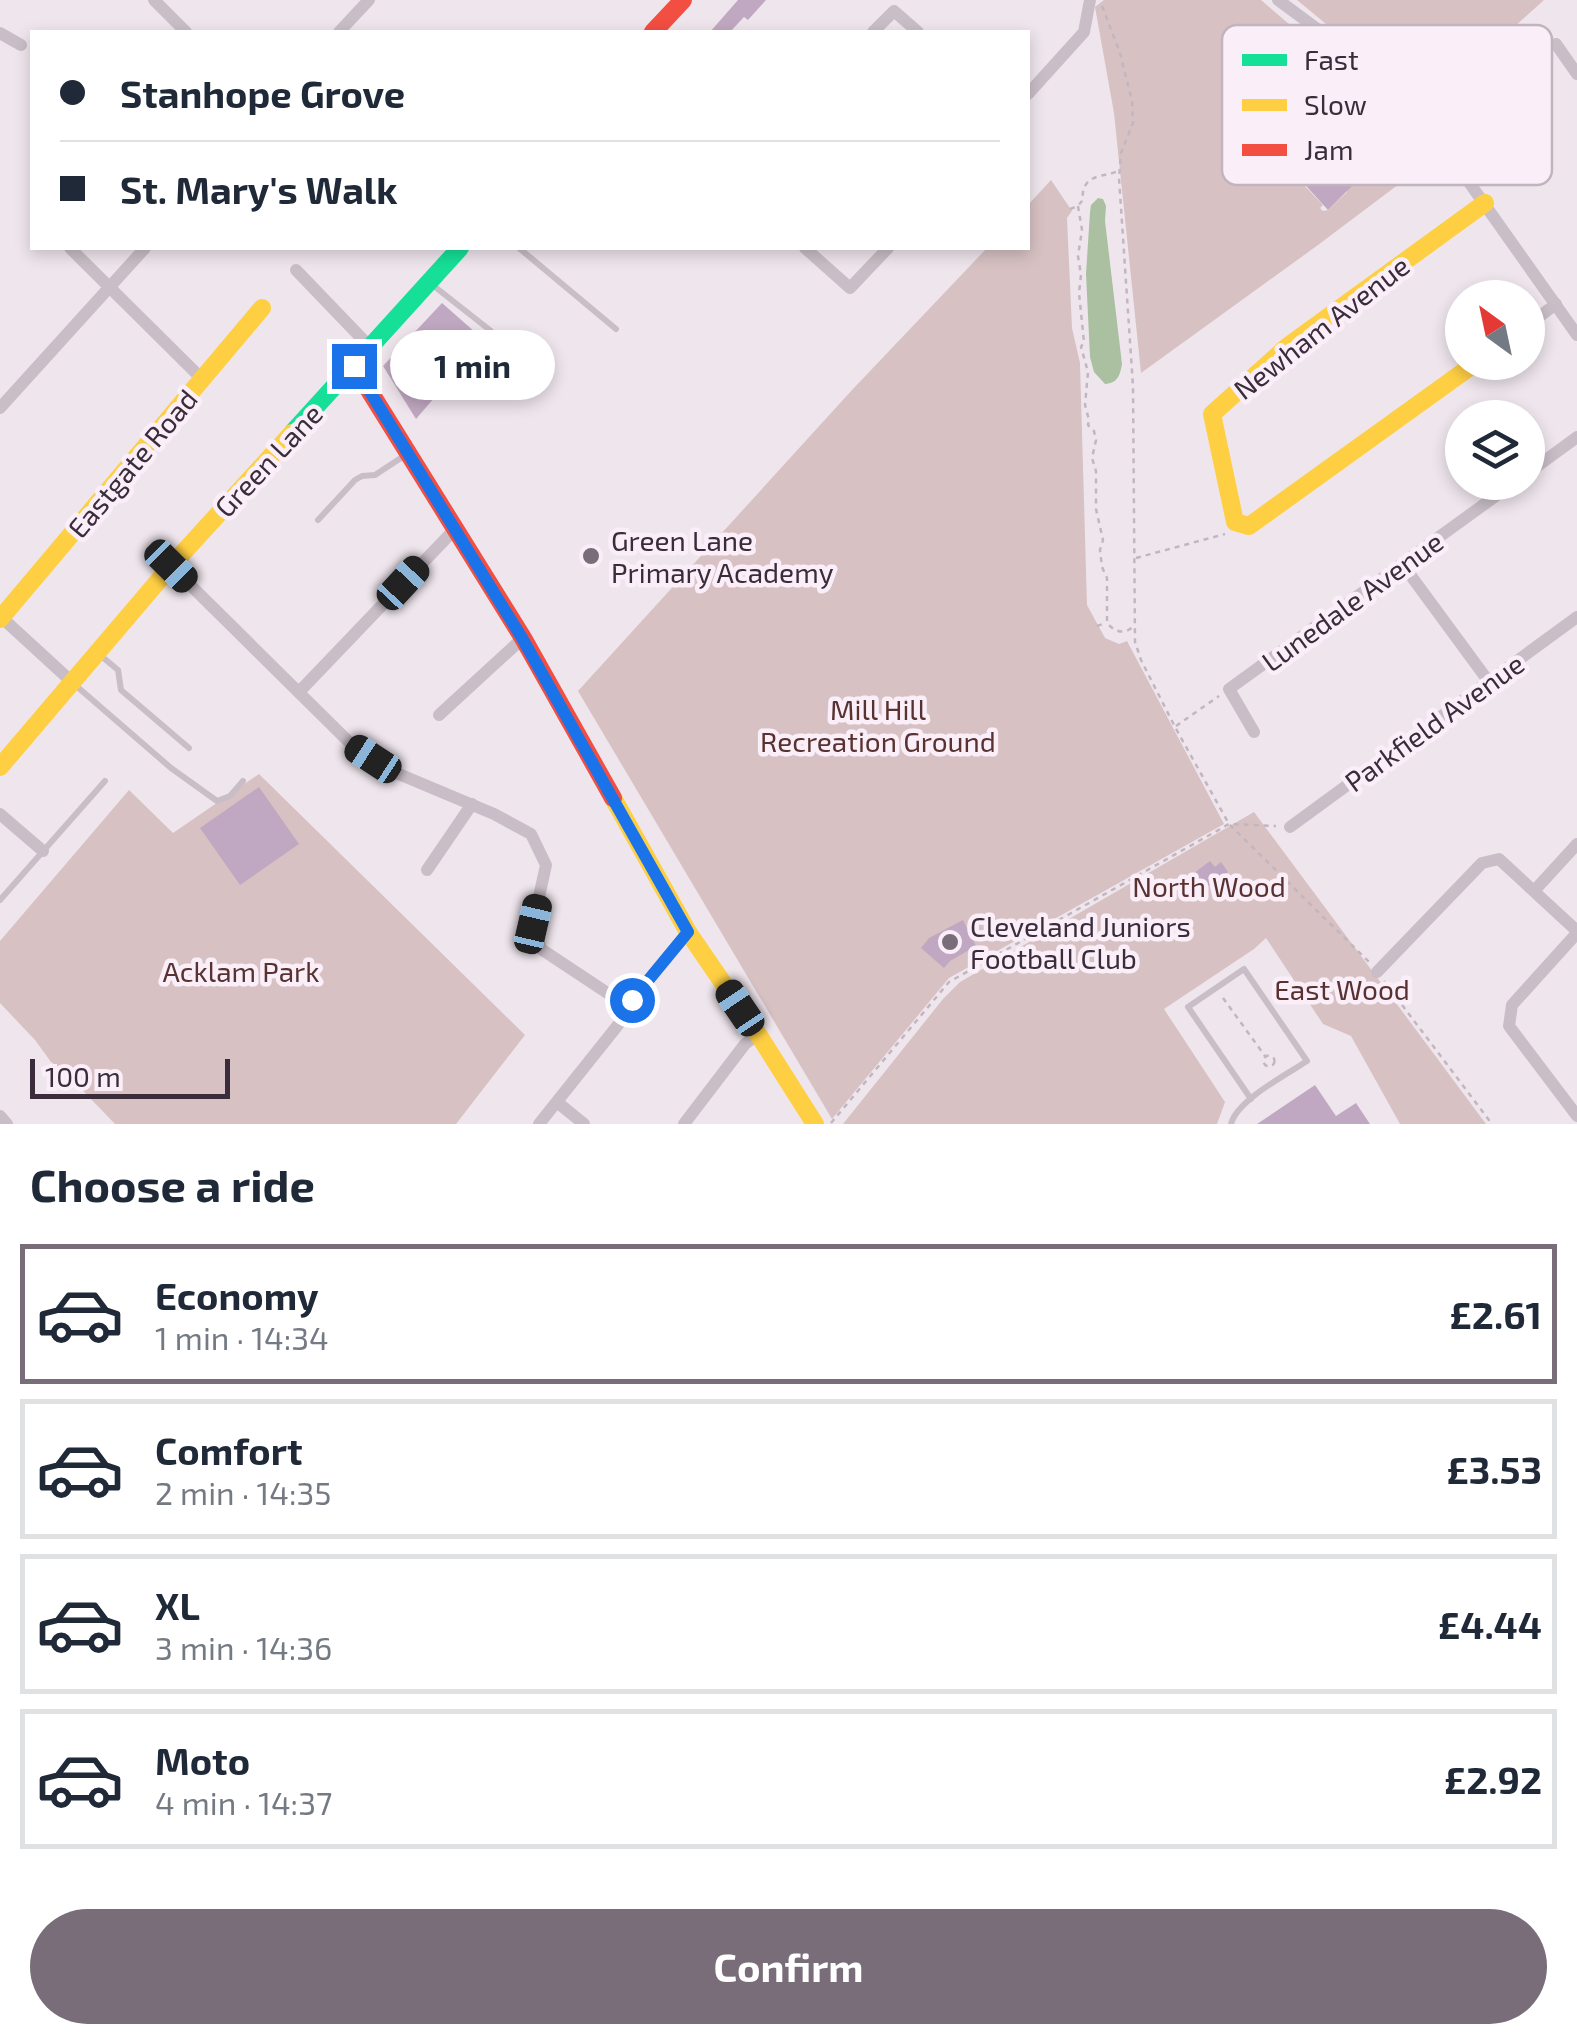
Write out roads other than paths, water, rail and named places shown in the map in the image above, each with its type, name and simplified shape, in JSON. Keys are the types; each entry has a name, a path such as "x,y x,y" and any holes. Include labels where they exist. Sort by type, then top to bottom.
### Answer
{"street":[{"path":"154,0 180,30"},
{"path":"341,30 369,0"},
{"path":"655,30 684,0"},
{"path":"1030,92 1084,32 1090,0"},
{"path":"1278,0 1312,25"},
{"path":"875,30 898,5 917,30"},
{"path":"0,32 20,45"},
{"path":"1556,44 1577,74"},
{"path":"1472,185 1577,335"},
{"name":"Newham Avenue","path":"1452,380 1249,526 1234,522 1212,414 1288,346 1485,203"},
{"path":"72,250 202,379"},
{"path":"3,398 143,250"},
{"name":"Green Lane","path":"0,767 171,566 458,250"},
{"path":"807,250 850,288 886,250"},
{"path":"296,270 370,348"},
{"path":"1545,312 1556,304"},
{"name":"Eastgate Road","path":"0,618 262,308"},
{"path":"354,366 522,638 688,932 812,1120"},
{"path":"1545,461 1577,437"},
{"name":"Lunedale Avenue","path":"1254,732 1229,689 1490,500"},
{"path":"300,692 455,529"},
{"path":"1402,565 1489,682"},
{"path":"171,566 352,745 394,772 472,804 531,834 546,865 533,924 541,949 615,998 632,1000"},
{"name":"Parkfield Avenue","path":"1290,827 1577,617"},
{"path":"0,618 72,682"},
{"path":"439,715 522,638"},
{"path":"427,870 472,804"},
{"path":"0,814 42,851"},
{"path":"1534,892 1577,844"},
{"path":"1377,972 1482,862 1499,860 1577,932 1512,1005 1509,1026 1577,1116"},
{"path":"539,1124 688,932"},
{"path":"684,1124 745,1044 758,1034"},
{"path":"557,1102 584,1124"},
{"path":"0,1116 7,1124"}],"lane":[{"path":"521,250 616,329"},
{"path":"429,282 492,331"},
{"path":"318,520 355,480 376,476 408,453"},
{"path":"97,652 118,670 121,690 189,748"},
{"path":"72,682 171,768 216,801 230,796 243,781"},
{"path":"0,900 105,781"},
{"path":"1231,1124 1233,1114 1251,1099 1307,1061 1244,969 1188,1007 1251,1099"}],"place":[{"name":"Green Lane Primary Academy","path":"591,556"},
{"name":"Cleveland Juniors Football Club","path":"950,942"}],"park label":[{"name":"Mill Hill Recreation Ground","path":"878,725"},
{"name":"North Wood","path":"1209,886"},
{"name":"Acklam Park","path":"241,971"},
{"name":"East Wood","path":"1342,989"}]}
